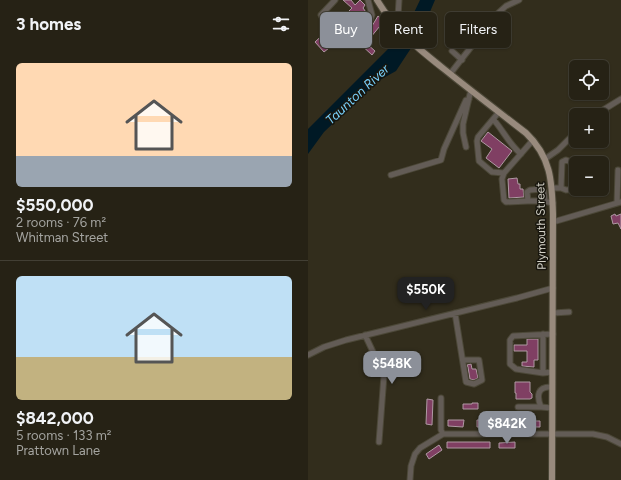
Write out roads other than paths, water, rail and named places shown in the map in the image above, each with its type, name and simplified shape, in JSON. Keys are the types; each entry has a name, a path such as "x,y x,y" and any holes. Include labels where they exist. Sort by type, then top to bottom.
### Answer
{"main road":[{"name":"Plymouth Street","path":"376,0 384,12"},
{"name":"Plymouth Street","path":"418,48 533,140 545,159 550,174 553,203 552,480"}],"street":[{"path":"335,0 321,15 323,19 350,41 355,39 369,23 372,15 368,0"},
{"path":"398,12 399,0"},
{"path":"450,74 496,15 506,6 518,0"},
{"path":"452,51 462,60"},
{"path":"466,147 463,124 469,98 472,92"},
{"path":"391,175 441,160 444,148 466,100 469,98"},
{"path":"606,108 621,99"},
{"path":"499,112 478,137 477,141 479,161 492,172 504,173"},
{"path":"493,119 516,150 521,154"},
{"path":"545,159 558,150 569,139"},
{"path":"533,140 504,173 502,179 504,200 506,202 545,201 553,203"},
{"path":"561,188 562,162 566,160 569,161"},
{"path":"553,222 619,202 618,170"},
{"path":"552,188 569,190"},
{"path":"528,201 528,190 542,189 544,192 545,201"},
{"path":"308,355 324,347 365,335 553,288"},
{"path":"553,313 569,312"},
{"path":"456,313 466,382 474,384 482,380 479,360 463,360"},
{"path":"543,334 543,373"},
{"path":"552,334 513,336 510,340 510,364 516,370 529,370 543,373 552,372"},
{"path":"365,335 384,375 379,442"},
{"path":"540,407 539,393 542,388 544,386 552,387"},
{"path":"441,398 441,430 443,434"},
{"path":"518,407 552,408"},
{"path":"410,480 411,466 420,448 443,434 600,435 621,444"}],"water":[{"path":"420,0 435,0 430,12 414,12"},
{"name":"Taunton River","path":"389,48 411,48 396,71 378,81 324,132 308,154 308,129"}]}
